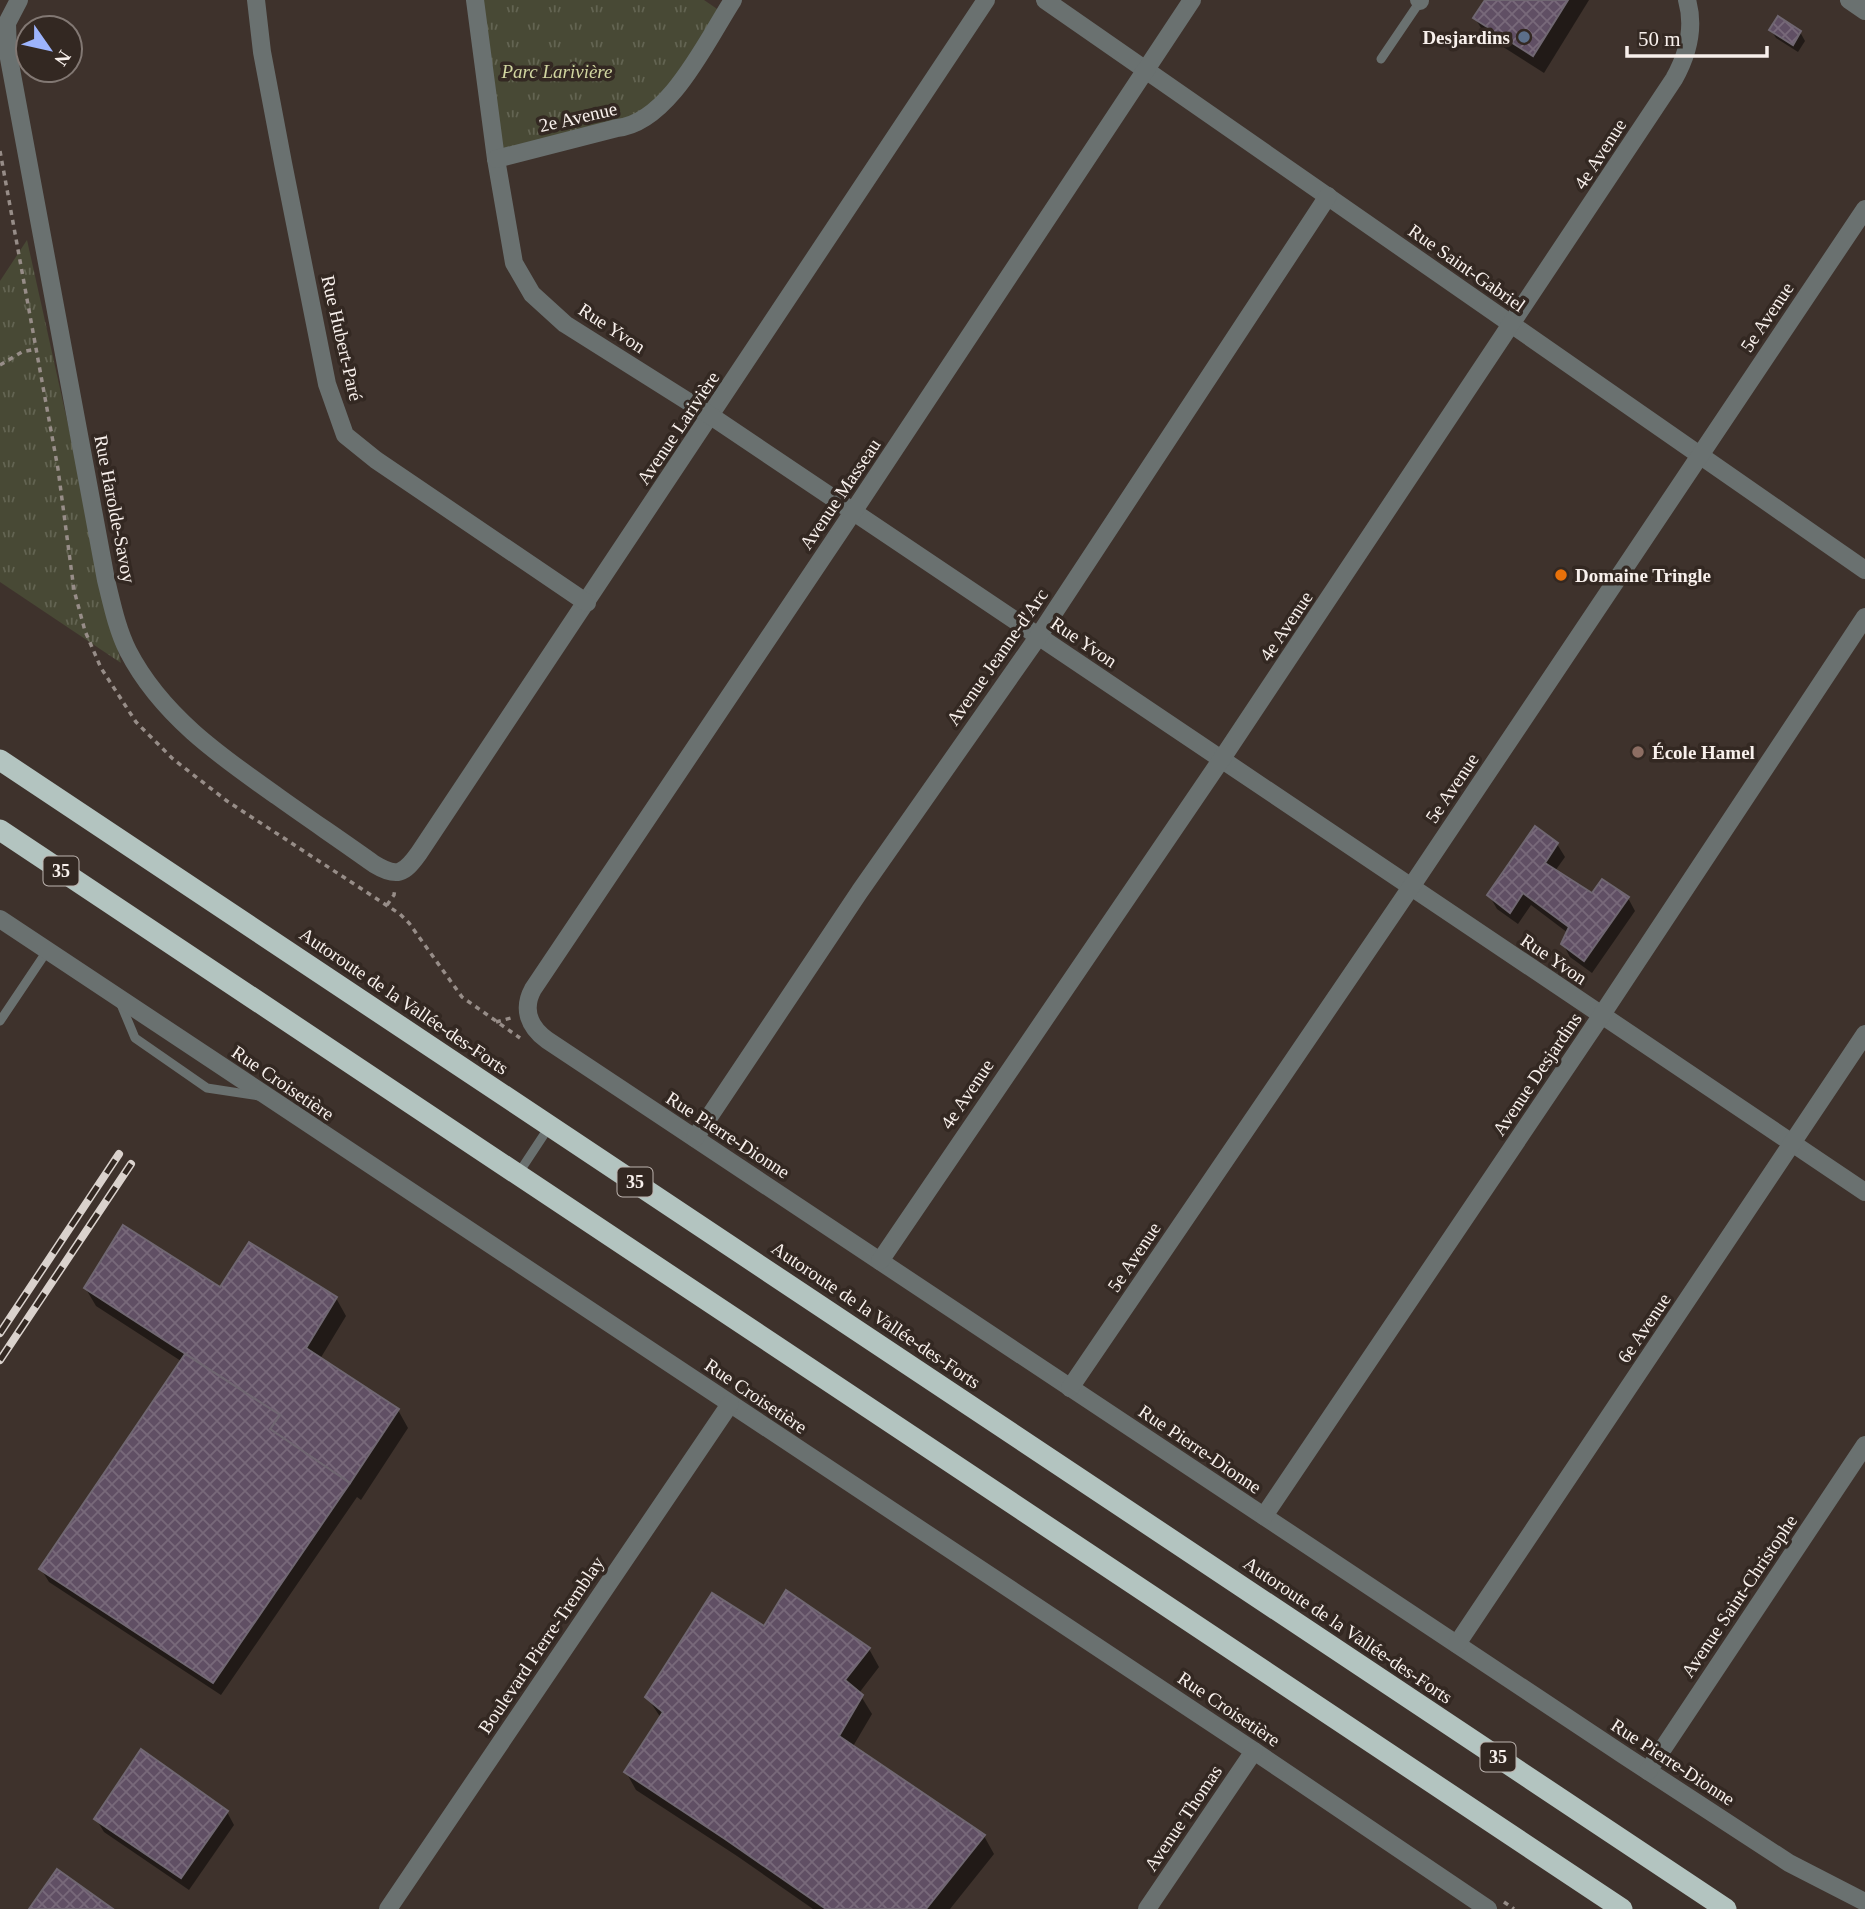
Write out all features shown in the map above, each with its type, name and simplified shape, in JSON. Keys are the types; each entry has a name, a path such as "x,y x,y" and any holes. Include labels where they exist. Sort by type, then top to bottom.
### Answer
{"highway":[{"name":"Autoroute de la Vallée-des-Forts","path":"0,760 1726,1909"},
{"name":"35","path":"0,830 1622,1909"}],"street":[{"name":"Rue Harolde-Savoy","path":"19,0 7,23 8,54 103,566 115,618 128,650 157,696 196,736 374,864 398,873"},
{"name":"Rue Hubert-Paré","path":"256,0 262,51 327,384 345,435 376,460 587,603"},
{"name":"Rue Yvon","path":"475,0 496,159 514,263 532,294 565,324 711,416 1865,1192"},
{"name":"2e Avenue","path":"496,159 617,128 631,127 652,114 681,82 733,0"},
{"name":"Avenue Larivière","path":"398,873 409,867 419,853 986,0"},
{"name":"Rue Saint-Gabriel","path":"1045,0 1865,570"},
{"name":"Avenue Masseau","path":"519,1015 533,989 1192,0"},
{"name":"4e Avenue","path":"880,1261 1221,760 1512,325 1685,60 1690,37 1690,11 1687,0"},
{"path":"1849,0 1865,11"},
{"name":"Avenue Jeanne-d'Arc","path":"695,1138 860,891 1038,637 1328,197"},
{"name":"5e Avenue","path":"1070,1388 1865,209"},
{"name":"Avenue Desjardins","path":"1264,1516 1601,1016 1865,617"},
{"name":"Rue Croisetière","path":"0,919 1488,1909"},
{"name":"Rue Pierre-Dionne","path":"519,1015 531,1024 538,1034 1648,1771 1789,1863 1865,1902"},
{"name":"6e Avenue","path":"1457,1644 1865,1034"},
{"name":"Boulevard Pierre-Tremblay","path":"388,1909 730,1404"},
{"name":"Avenue Saint-Christophe","path":"1648,1771 1865,1446"},
{"name":"Avenue Thomas","path":"1147,1909 1254,1751"}],"lane":[{"path":"1381,59 1420,0"},
{"path":"1,1016 47,951"},
{"path":"118,998 135,1038 207,1088 267,1097"},
{"path":"518,1174 550,1126"}],"path":[{"path":"0,365 22,352 36,349"},
{"path":"394,895 387,905 409,923 462,997 496,1022 519,1015"}],"green space":[{"name":"Parc Larivière","path":"470,0 704,0 723,13 646,117 496,159"},
{"path":"27,240 121,663 0,582 0,281"}],"building":[{"name":"Desjardins","path":"1485,0 1568,0 1533,56 1473,18"},
{"path":"1778,16 1801,31 1793,45 1769,30"},
{"path":"1535,826 1558,843 1545,863 1592,893 1602,879 1629,897 1584,961 1561,944 1569,927 1523,893 1510,913 1487,895"},
{"path":"123,1225 220,1287 249,1242 337,1297 306,1348 399,1409 350,1483 270,1429 280,1415 84,1288"},
{"path":"185,1354 280,1415 270,1429 350,1483 213,1683 39,1569"},
{"path":"786,1590 870,1648 845,1680 863,1695 839,1736 985,1835 926,1909 826,1909 624,1772 663,1712 645,1697 712,1593 764,1626"},
{"path":"141,1749 228,1811 181,1878 94,1819"},
{"path":"57,1869 113,1909 29,1909"}],"railway":[{"path":"0,1333 119,1154"},
{"path":"0,1360 131,1164"}],"place":[{"name":"Desjardins","path":"1524,37"},
{"name":"Domaine Tringle","path":"1561,575"},
{"name":"École Hamel","path":"1638,752"}]}
